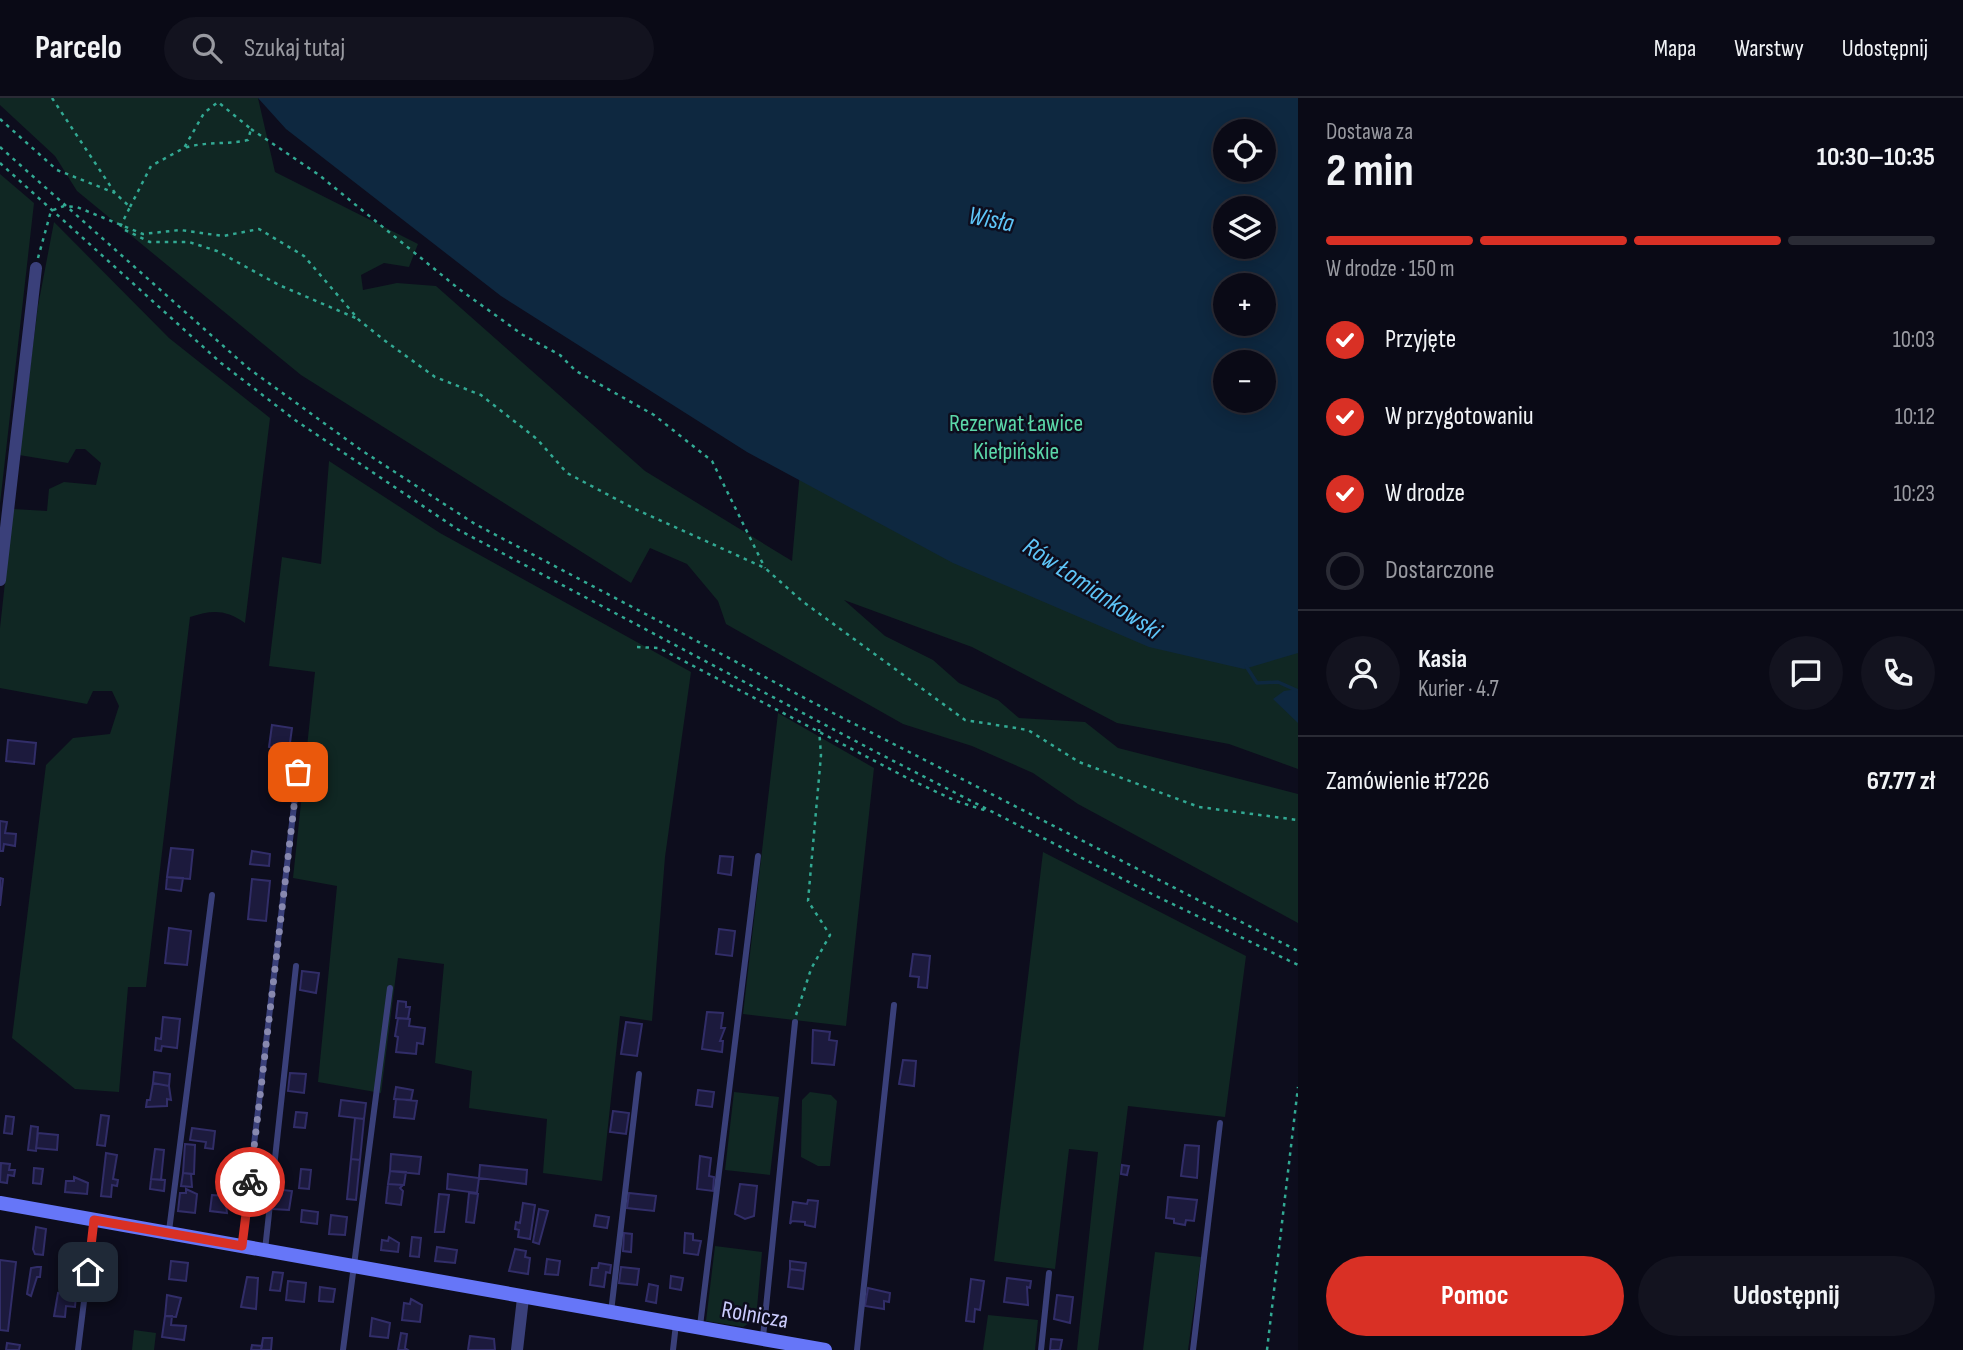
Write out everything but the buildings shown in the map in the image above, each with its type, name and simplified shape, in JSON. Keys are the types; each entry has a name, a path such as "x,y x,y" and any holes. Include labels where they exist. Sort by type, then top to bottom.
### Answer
{"street":[{"path":"0,580 36,268"},
{"name":"Rolnicza","path":"0,1203 825,1350"},
{"path":"517,1350 523,1297"}],"lane":[{"path":"242,1246 298,772"},
{"path":"700,1328 758,856"},
{"path":"168,1233 212,895"},
{"path":"264,1250 296,966"},
{"path":"343,1350 390,988"},
{"path":"857,1350 894,1005"},
{"path":"762,1339 795,1022"},
{"path":"611,1314 639,1074"},
{"path":"1193,1350 1220,1123"},
{"path":"78,1350 94,1220"},
{"path":"1041,1350 1049,1273"},
{"path":"673,1350 676,1324"}],"path":[{"path":"52,98 115,193 130,208"},
{"path":"184,148 204,113 218,102 251,129 319,175 470,297 523,335 560,355 576,371 654,415 712,461 765,568"},
{"path":"0,119 57,170 115,193"},
{"path":"118,226 151,166 184,148 204,141 235,143 248,140 251,129"},
{"path":"0,147 248,369 361,450 475,524 833,713 1298,951"},
{"path":"0,163 221,363 295,420 457,529 997,814 1298,965"},
{"path":"51,211 64,205 78,206 150,242 190,242 217,251 279,285 359,320"},
{"path":"36,268 51,211"},
{"path":"118,226 143,234 180,230 223,236 259,229 304,256 359,320 435,377 481,396 537,439 567,473 633,508 765,568 802,601 965,720 1028,730 1079,762 1199,807 1298,820"},
{"path":"637,646 659,648 819,729 911,780 956,801 997,814"},
{"path":"795,1022 811,969 830,934 808,901 821,755 819,729"},
{"path":"1267,1350 1298,1087"}],"green space":[{"name":"Rezerwat Ławice Kiełpińskie","path":"0,98 258,98 275,172 418,244 409,267 384,263 361,275 363,290 397,283 436,286 645,471 792,561 832,113 1298,98 1298,769 1229,744 1117,723 972,647 844,600 885,636 933,660 959,683 998,700 1019,718 1085,722 1118,748 1298,794 1298,923 1078,804 1033,773 972,746 903,724 726,624 718,601 687,564 650,548 631,583 301,375 77,191 55,156 0,105"},
{"path":"0,174 34,203 0,504"},
{"path":"54,222 169,338 270,418 245,623 231,615 218,612 190,617 146,987 128,987 119,1092 75,1089 12,1038 46,765 73,738 110,734 119,706 112,691 93,691 87,704 0,688 0,628 13,509 47,511 49,489 64,482 96,485 101,463 85,449 76,449 68,463 19,455 38,306"},
{"path":"329,461 440,533 691,672 665,857 652,1021 620,1016 602,1181 543,1173 547,1119 469,1108 472,1071 435,1063 444,964 398,958 381,1093 318,1082 337,886 293,878 315,672 269,666 282,557 321,564"},
{"path":"778,713 874,768 846,1026 743,1014"},
{"path":"1043,852 1246,956 1225,1117 1128,1106 1098,1350 1077,1350 1098,1152 1069,1149 1055,1269 994,1261"},
{"path":"734,1092 779,1097 770,1175 725,1170"},
{"path":"810,1092 831,1095 837,1101 830,1166 818,1166 801,1157 802,1100"},
{"path":"715,1246 762,1252 756,1319 743,1327 706,1321"},
{"path":"1155,1252 1201,1257 1188,1350 1143,1350"},
{"path":"988,1315 1038,1320 1035,1350 983,1350"},
{"path":"134,1330 156,1333 154,1350 132,1350"}],"water":[{"name":"Rezerwat Ławice Kiełpińskie","path":"258,98 1298,98 1298,653 1244,669 1149,647 953,563 747,452 501,296 286,129"},
{"path":"1298,689 1298,723 1273,699 1284,691"}],"waterway":[{"name":"Rów Łomiankowski","path":"1246,666 1257,683 1278,682 1298,691"}],"way so far":[{"path":"250,1182 298,772"}],"route":[{"path":"88,1272 94,1220 242,1246 250,1182"}],"water label":[{"name":"Wisła","path":"991,220"}]}
